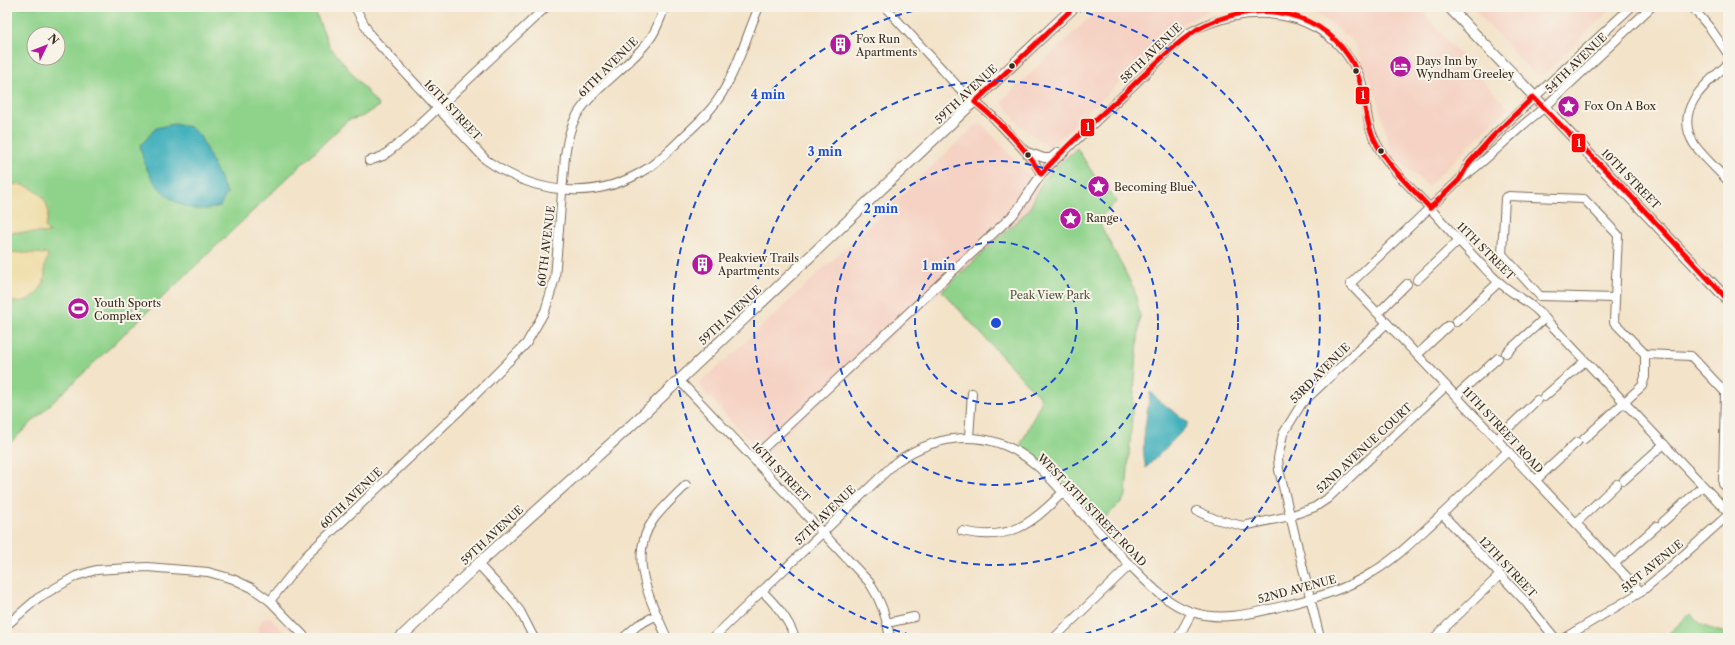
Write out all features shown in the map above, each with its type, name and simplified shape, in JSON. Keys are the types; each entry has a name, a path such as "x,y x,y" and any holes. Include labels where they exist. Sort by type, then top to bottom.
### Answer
{"main road":[{"name":"59TH AVENUE","path":"400,638 478,564 636,421 976,102 1074,7"},
{"name":"10TH STREET","path":"1449,7 1728,300"}],"street":[{"name":"16TH STREET","path":"355,7 370,35 437,109 486,160 501,171 519,180 554,190 563,190"},
{"path":"369,161 383,156 437,109 546,7"},
{"name":"61TH AVENUE","path":"563,190 565,156 568,138 579,113 651,39 664,7"},
{"path":"563,190 589,190 620,181 648,168 666,154 710,110 725,89 737,66 748,31 759,7"},
{"path":"885,7 961,90 992,116 1025,151 1041,174"},
{"name":"58TH AVENUE","path":"753,458 1012,215 1024,203 1041,174 1187,34 1209,19 1237,10 1263,7 1302,18"},
{"name":"54TH AVENUE","path":"1459,180 1469,163 1493,136 1631,7"},
{"name":"54TH AVENUE","path":"1350,284 1459,180 1476,168 1544,108 1651,7"},
{"path":"1692,7 1710,28 1728,54"},
{"name":"11TH STREET","path":"1302,18 1314,23 1331,35 1349,57 1360,77 1370,128 1376,144 1391,166 1499,282 1530,304 1545,318 1728,513"},
{"path":"1728,64 1693,99 1689,108 1688,125 1694,144 1728,180"},
{"name":"58TH AVENUE","path":"1025,151 1044,158 1051,158 1070,141 1076,139"},
{"name":"60TH AVENUE","path":"270,601 306,556 460,410 526,344 545,311 556,278 563,190"},
{"path":"1540,296 1502,254 1504,198 1509,196 1584,199 1618,235 1614,322 1646,354 1691,356 1725,392 1726,431 1723,484 1728,489"},
{"path":"1417,280 1459,240"},
{"path":"1456,322 1499,282"},
{"name":"11TH STREET ROAD","path":"1350,284 1641,592"},
{"path":"1378,313 1407,284"},
{"path":"1530,304 1540,296 1615,298"},
{"path":"1506,353 1545,318"},
{"name":"53RD AVENUE","path":"1320,638 1279,470 1279,452 1283,434 1302,403 1387,323"},
{"path":"1418,356 1448,326"},
{"path":"1536,480 1642,386 1644,382 1646,354"},
{"path":"1456,396 1498,358"},
{"path":"1497,439 1541,398 1585,361"},
{"name":"16TH STREET","path":"679,380 869,582 880,601 890,638"},
{"name":"52ND AVENUE COURT","path":"1198,511 1215,519 1243,526 1290,516 1315,507 1327,499 1446,386"},
{"path":"969,437 972,393"},
{"name":"WEST 13TH STREET ROAD","path":"969,437 1001,444 1017,452 1037,466 1130,565 1163,597 1192,612"},
{"name":"57TH AVENUE","path":"713,638 896,462 908,454 937,441 969,437"},
{"path":"1576,523 1664,444"},
{"name":"52ND AVENUE","path":"1192,612 1209,616 1225,617 1244,615 1310,599 1343,588 1373,573 1398,555 1508,451"},
{"path":"667,638 648,593 642,574 642,548 654,520 686,485"},
{"path":"1614,564 1703,486"},
{"path":"962,531 983,535 994,535 1010,532 1024,526 1038,517 1063,492"},
{"name":"51ST AVENUE","path":"1564,638 1641,592 1728,513"},
{"name":"12TH STREET","path":"1442,514 1524,600 1555,638"},
{"path":"478,564 520,611 534,638"},
{"path":"1054,638 1130,565"},
{"path":"7,625 38,598 76,576 96,570 147,567 208,572 233,579 252,588 270,601 306,638"},
{"path":"1434,638 1500,575"},
{"path":"762,591 780,609 795,638"},
{"path":"1178,638 1192,612"},
{"path":"622,638 638,625 657,615"},
{"path":"887,623 914,617"}],"shaded area":[{"path":"1101,7 1217,7 1184,23 1049,148 1022,127 1001,101"},
{"path":"1298,7 1419,7 1508,108 1428,186 1391,154 1377,98 1354,42 1318,14"},
{"path":"1472,7 1613,7 1541,77 1533,73"},
{"path":"977,124 983,125 1040,187 1029,210 763,455 704,392 699,384"},
{"path":"270,617 289,638 255,638 262,619"}],"green space":[{"name":"Youth Sports Complex","path":"7,7 313,7 330,47 379,106 361,117 348,120 7,446"},
{"name":"Peak View Park","path":"1077,148 1097,180 1117,201 1098,220 1134,289 1140,315 1126,494 1123,500 1100,523 1052,472 1020,446 1042,400 942,291 1029,210 1044,178"},
{"path":"1690,614 1703,626 1728,634 1728,638 1664,638"}],"sand":[{"path":"17,184 32,189 43,198 48,211 48,218 45,227 50,233 7,232 7,186"},
{"path":"7,252 48,254 45,263 44,282 37,293 27,300 14,302 7,301"}],"water":[{"path":"174,124 190,127 200,136 227,193 220,206 208,209 197,209 186,207 176,202 159,187 145,165 140,146 156,128"},
{"path":"1151,392 1159,401 1188,422 1186,427 1146,468 1144,460 1144,441 1147,411"}],"transit line":[{"name":"1","path":"975,102 1074,7"},
{"name":"1","path":"975,102 1011,135 1041,174 1071,143 1159,60 1196,30 1216,20 1237,14 1258,12 1279,13 1299,18 1318,27 1335,40 1349,57 1354,65 1360,83 1367,120 1375,141 1396,172 1430,208"},
{"name":"1","path":"1430,208 1459,180 1469,163 1493,136 1533,97 1627,192 1728,300"}],"place":[{"name":"Fox Run Apartments","path":"841,45"},
{"name":"Days Inn by Wyndham Greeley","path":"1401,67"},
{"name":"Fox On A Box","path":"1569,106"},
{"name":"Becoming Blue","path":"1098,187"},
{"name":"Range","path":"1071,218"},
{"name":"Peakview Trails Apartments","path":"702,264"},
{"name":"Youth Sports Complex","path":"78,309"}]}
